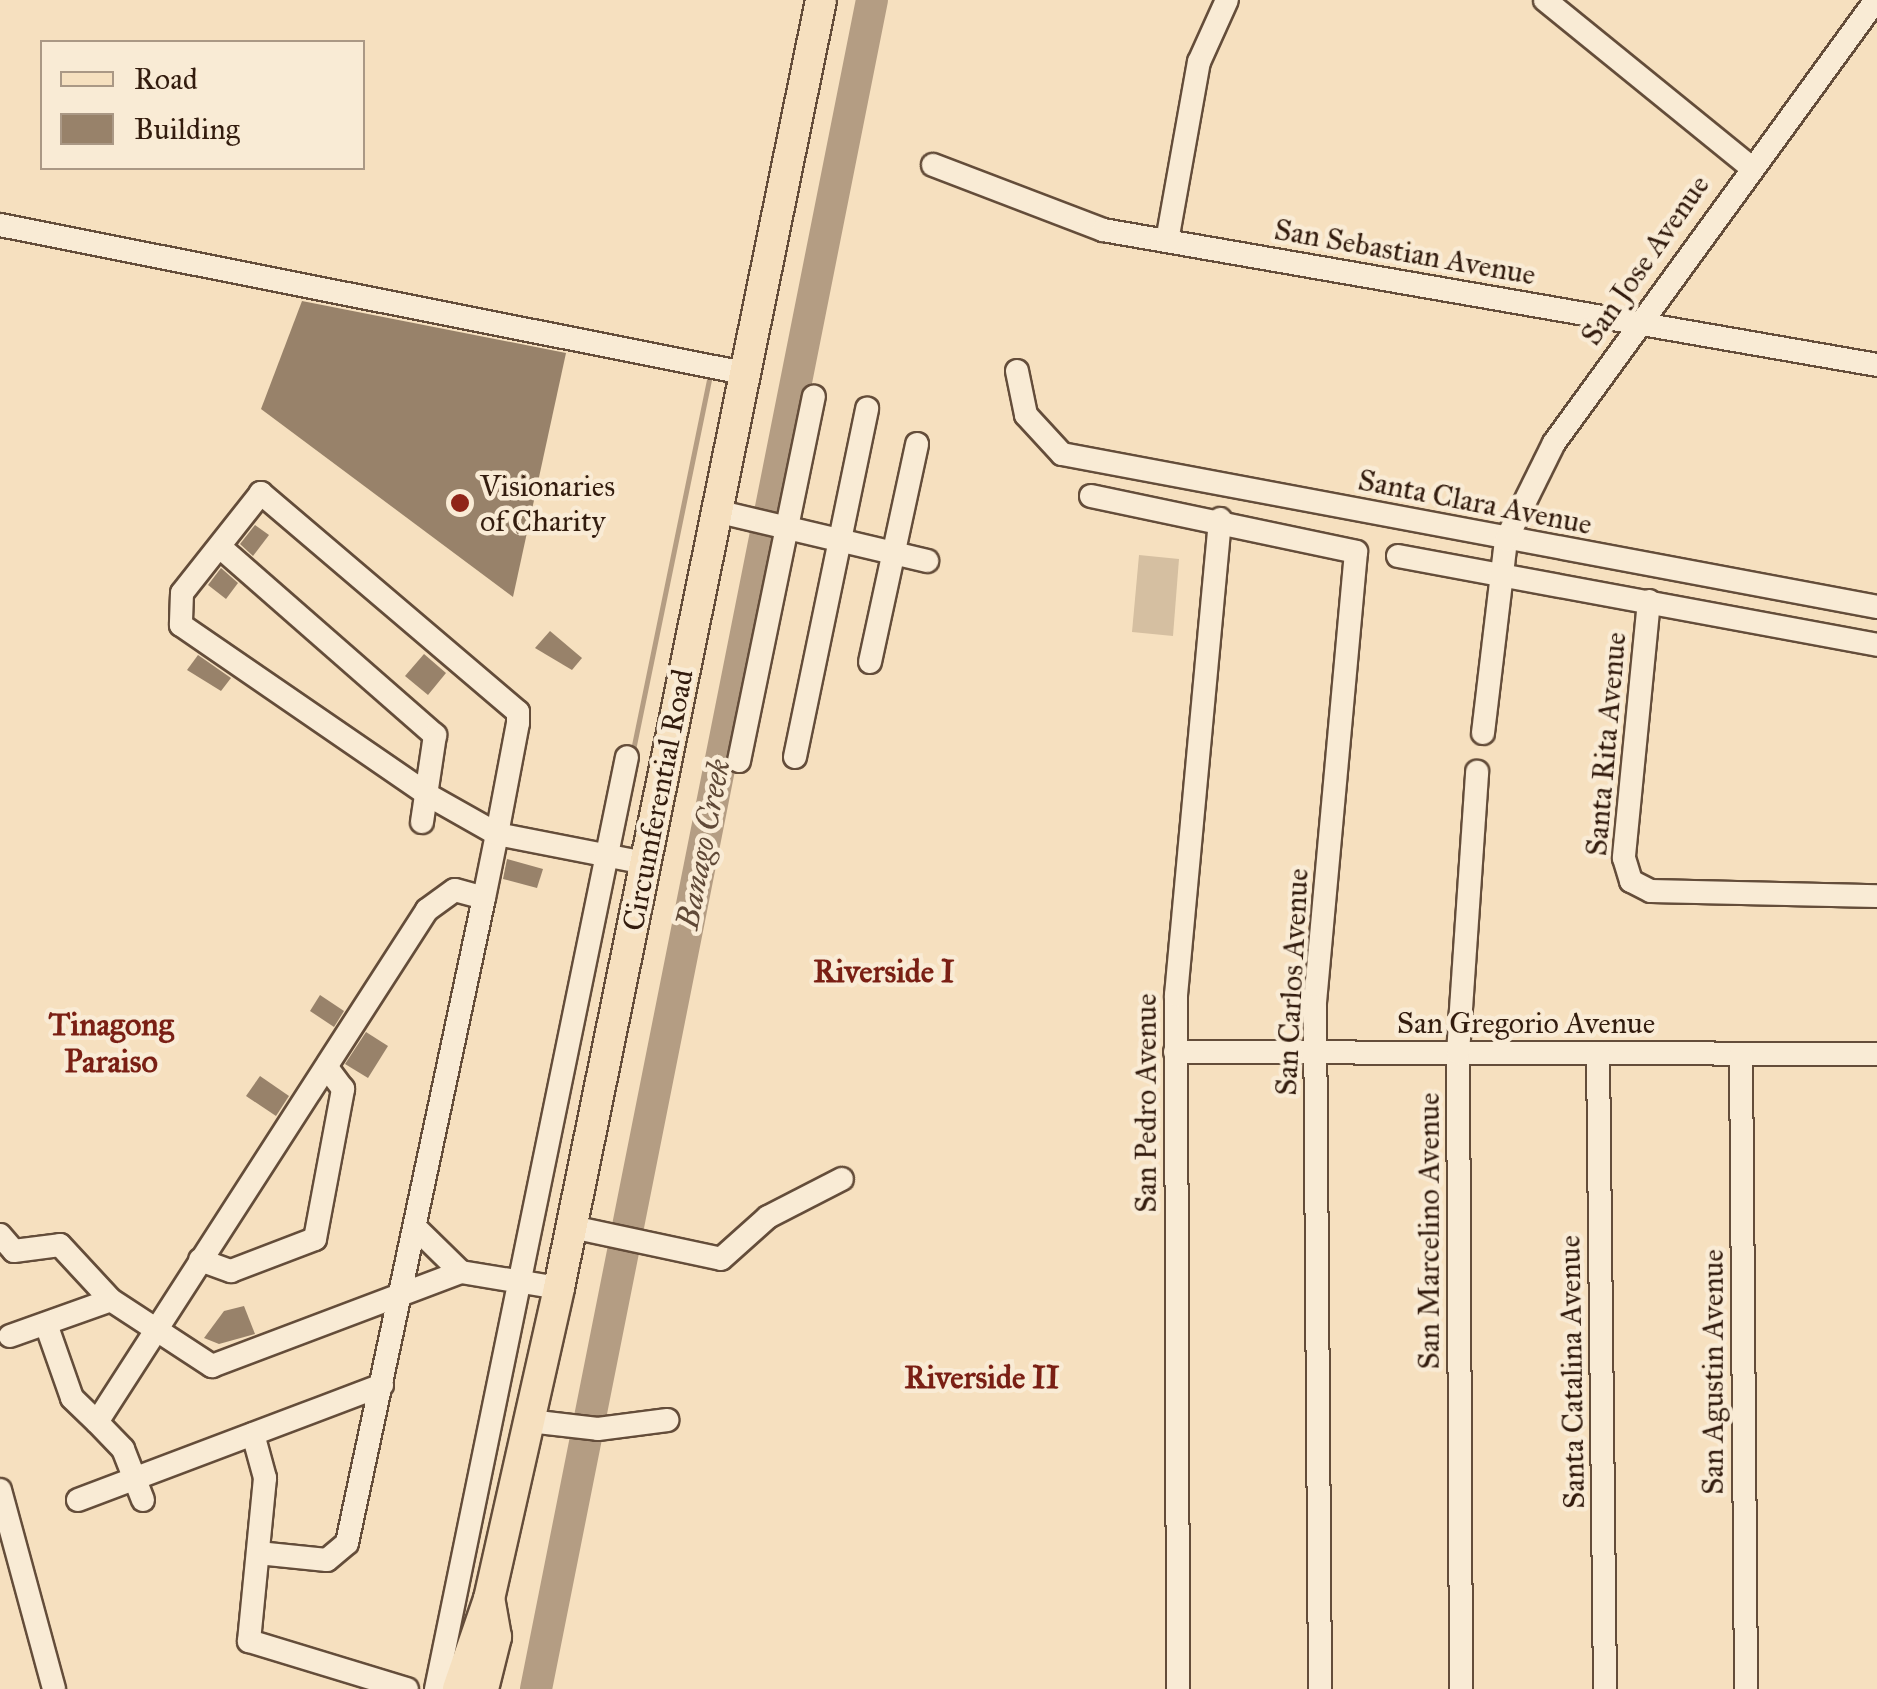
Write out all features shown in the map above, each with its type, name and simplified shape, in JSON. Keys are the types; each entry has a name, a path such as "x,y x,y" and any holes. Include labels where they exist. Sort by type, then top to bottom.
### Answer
{"main road":[{"name":"Circumferential Road","path":"484,1689 496,1637 481,1537 530,1421 533,1285 572,1227 584,1036 621,859 716,511 821,0"},
{"name":"Circumferential Road","path":"458,1689 489,1599"}],"street":[{"path":"1167,241 1199,62 1226,0"},
{"path":"1545,0 1748,166"},
{"name":"San Jose Avenue","path":"1498,574 1506,540 1554,443 1748,166 1876,0"},
{"name":"San Sebastian Avenue","path":"933,165 1070,220 1167,241 1877,365"},
{"path":"0,225 744,374"},
{"name":"Santa Clara Avenue","path":"1017,372 1026,415 1062,454 1877,607"},
{"path":"739,761 783,528 814,397"},
{"path":"795,757 868,408"},
{"path":"870,662 917,444"},
{"name":"San Carlos Avenue","path":"1091,496 1220,519 1356,552 1314,1052 1320,1689"},
{"path":"258,1553 339,1554 382,1385 484,898 497,834 518,723 512,700 272,498 254,497 220,548 182,593 181,625 428,795 497,834 621,859 627,756"},
{"path":"716,511 928,561"},
{"name":"San Pedro Avenue","path":"1178,1689 1175,1052 1220,519"},
{"path":"220,548 426,724 438,746 422,822"},
{"path":"1398,556 1877,645"},
{"path":"1483,733 1498,574"},
{"name":"Santa Rita Avenue","path":"1649,601 1624,858 1630,881 1651,890 1877,896"},
{"name":"San Marcelino Avenue","path":"1461,1689 1458,1053 1478,772"},
{"path":"97,1422 427,910 455,890 484,898"},
{"path":"436,1689 481,1537 584,1036"},
{"name":"San Gregorio Avenue","path":"1175,1052 1877,1054"},
{"name":"Santa Catalina Avenue","path":"1598,1054 1606,1689"},
{"name":"San Agustin Avenue","path":"1740,1054 1746,1689"},
{"path":"200,1260 232,1271 315,1239 343,1089 327,1068"},
{"path":"572,1227 721,1259 768,1217 842,1179"},
{"path":"415,1226 461,1272"},
{"path":"0,1234 14,1251 60,1246 111,1300 156,1331 220,1365 461,1272 533,1285"},
{"path":"10,1336 111,1300"},
{"path":"46,1324 72,1398 97,1422 140,1490"},
{"path":"78,1500 140,1490 253,1434 382,1385"},
{"path":"530,1421 588,1428 668,1420"},
{"path":"253,1434 265,1466 249,1641 407,1689"},
{"path":"0,1490 54,1689"}],"shaded area":[{"path":"1139,555 1179,559 1173,636 1132,632"}],"building":[{"name":"Visionaries of Charity","path":"302,301 566,353 513,597 261,409"},
{"path":"255,525 269,535 253,556 240,544"},
{"path":"221,568 238,583 226,599 208,585"},
{"path":"550,631 582,658 572,670 535,648"},
{"path":"424,654 446,673 428,695 405,676"},
{"path":"198,655 231,678 221,691 187,670"},
{"path":"507,859 543,869 537,888 503,879"},
{"path":"320,995 344,1011 334,1027 310,1011"},
{"path":"366,1032 388,1046 368,1078 345,1064"},
{"path":"260,1076 289,1096 276,1116 246,1096"},
{"path":"244,1306 255,1334 219,1344 204,1338 224,1311"}],"waterway":[{"name":"Banago Creek","path":"536,1689 872,0"},
{"path":"633,750 710,374"}],"place":[{"name":"Visionaries of Charity","path":"460,503"}],"district":[{"name":"Riverside I","path":"884,972"},
{"name":"Tinagong Paraiso","path":"111,1044"},
{"name":"Riverside II","path":"982,1378"}]}
